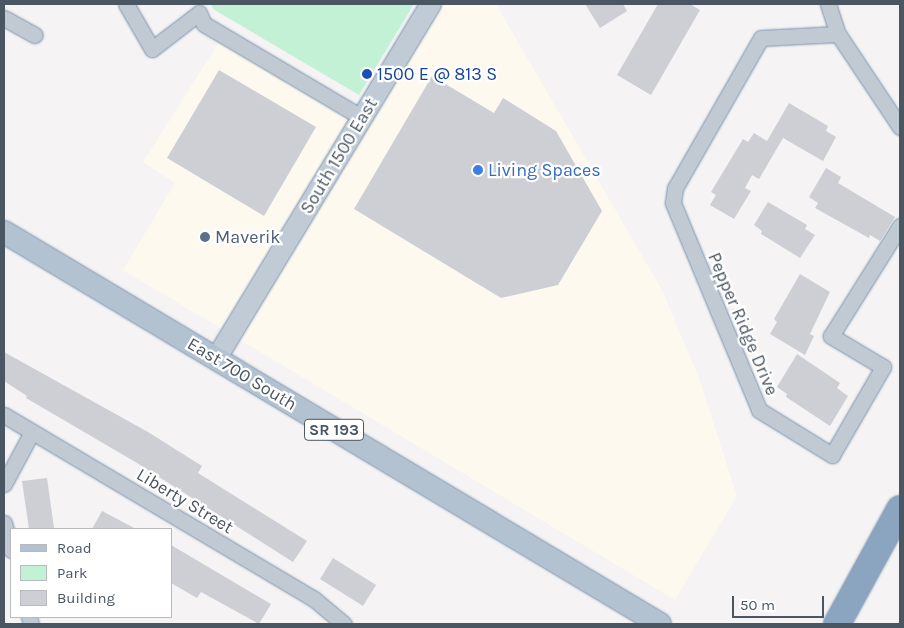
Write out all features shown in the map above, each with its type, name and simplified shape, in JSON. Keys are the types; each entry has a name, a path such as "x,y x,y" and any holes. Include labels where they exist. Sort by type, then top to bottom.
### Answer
{"highway":[{"path":"837,624 900,509"},
{"path":"824,624 853,575 882,541"}],"main road":[{"name":"East 700 South","path":"4,232 660,624"}],"street":[{"path":"126,4 152,50 197,8 204,24 362,118"},
{"name":"South 1500 East","path":"216,359 431,4"},
{"path":"828,4 838,34 900,127"},
{"path":"4,18 35,35"},
{"name":"Pepper Ridge Drive","path":"838,34 761,38 675,188 673,203 759,410 832,455 883,367 831,336 900,226"},
{"name":"Liberty Street","path":"4,415 314,598 344,624"},
{"path":"4,484 32,432"},
{"path":"4,523 10,546"}],"shaded area":[{"path":"442,4 496,4 662,290 699,378 737,496 675,600 123,270 175,183 143,162 221,39 366,127"}],"green space":[{"path":"211,4 414,4 359,95 213,9"}],"building":[{"path":"585,4 623,4 627,11 600,28"},
{"path":"658,4 690,4 700,10 651,95 617,75"},
{"path":"219,70 316,127 264,216 167,158"},
{"name":"Living Spaces","path":"432,76 494,113 503,98 556,131 602,211 558,285 501,298 354,209"},
{"path":"789,103 828,126 826,131 836,137 823,161 783,138 759,179 752,175 745,188 751,191 734,219 710,205 716,195 711,192 743,139 748,142 754,133 767,141"},
{"path":"826,168 841,177 838,183 895,217 880,241 870,235 869,238 815,208 818,203 809,197"},
{"path":"768,202 807,225 805,229 815,235 800,258 761,234 762,231 754,225"},
{"path":"800,274 830,292 810,334 814,336 805,355 770,334 777,322 774,319"},
{"path":"4,352 148,432 202,466 198,473 307,541 293,562 137,463 26,398 27,396 4,381"},
{"path":"797,354 840,383 837,388 848,396 830,426 786,397 787,394 777,387"},
{"path":"47,478 54,528 29,528 22,481"},
{"path":"102,511 134,528 93,528"},
{"path":"172,546 271,604 259,624 201,592 197,598 172,584"},
{"path":"333,558 376,585 363,606 320,579"}],"place":[{"name":"1500 E @ 813 S","path":"367,74"},
{"name":"Living Spaces","path":"478,170"},
{"name":"Maverik","path":"205,237"}]}
